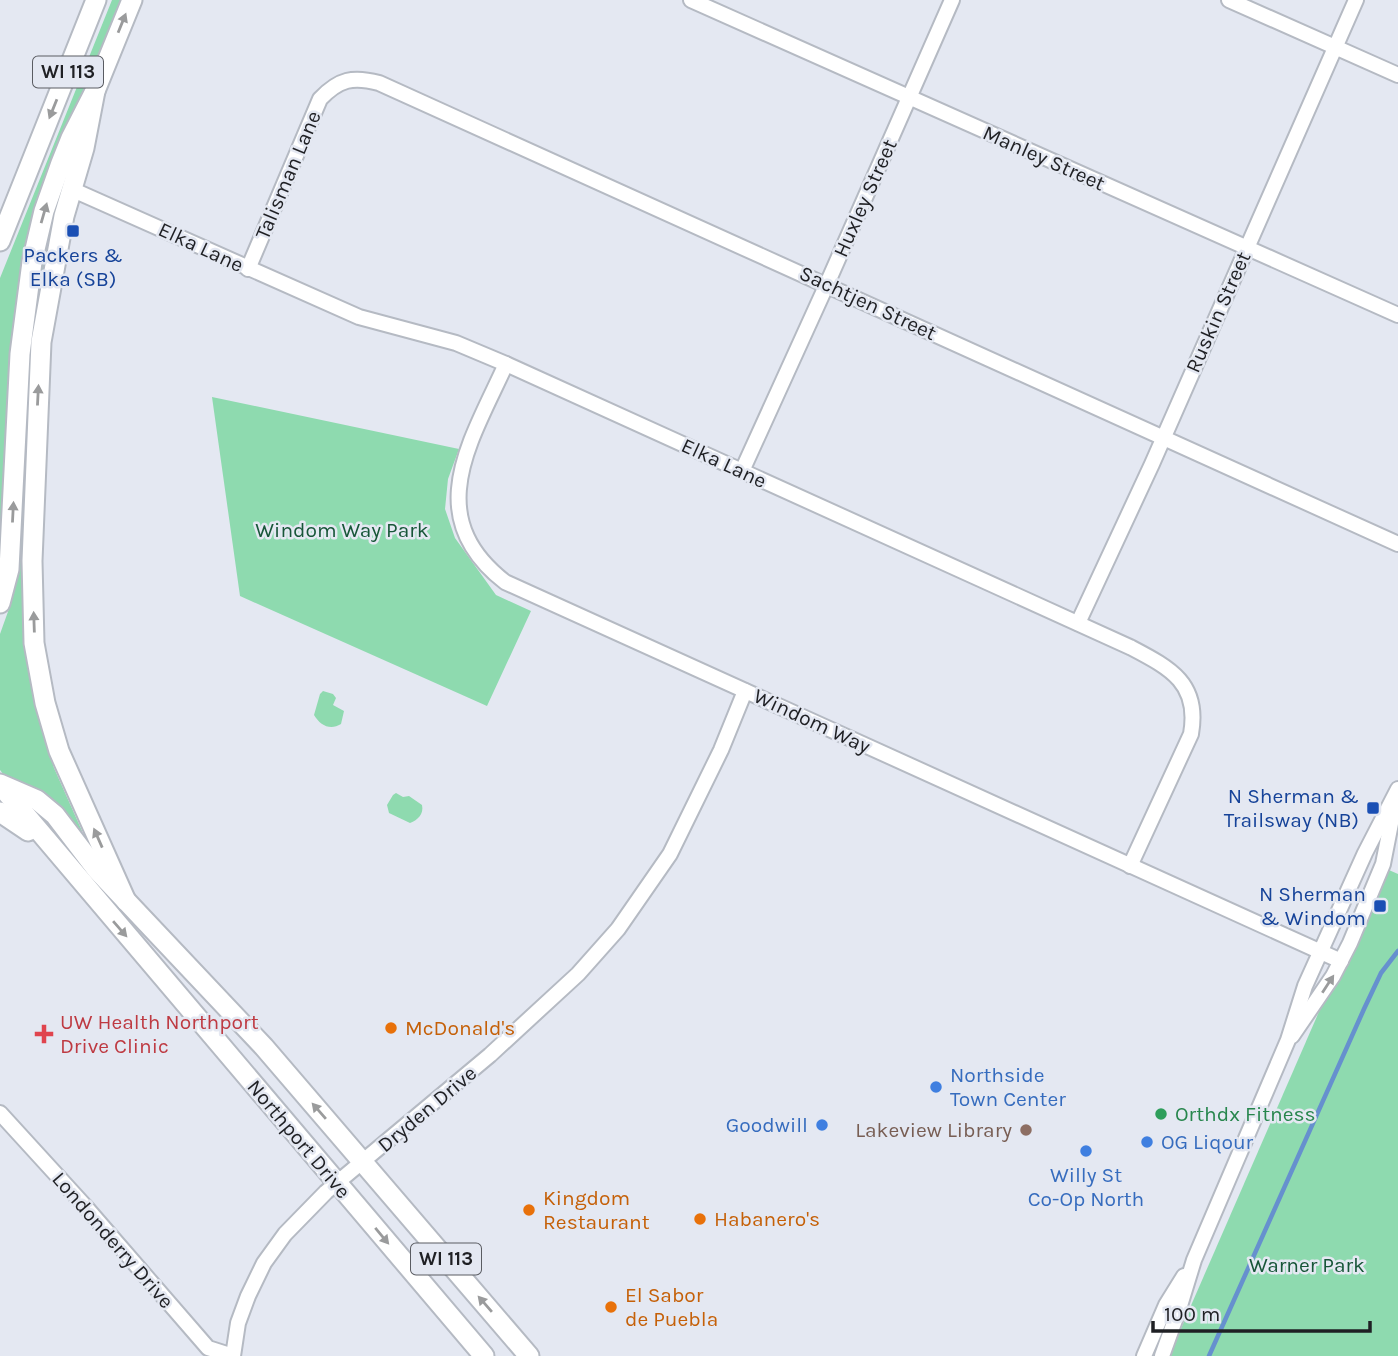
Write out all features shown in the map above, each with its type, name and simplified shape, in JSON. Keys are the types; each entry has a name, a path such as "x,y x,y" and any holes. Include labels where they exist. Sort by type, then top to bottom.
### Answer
{"main road":[{"name":"WI 113","path":"0,241 96,0"},
{"name":"WI 113","path":"126,901 60,751 46,703 34,643 32,561 41,342 64,216 86,138 95,91 132,0"},
{"path":"0,603 10,555 20,354 32,262 44,211 61,163 95,91"},
{"name":"WI 113","path":"0,785 60,859"},
{"name":"Northport Drive","path":"0,785 26,795 48,808 64,825 97,870 264,1047 529,1356"},
{"path":"0,812 18,823 60,859"},
{"name":"Northport Drive","path":"60,859 484,1356"}],"street":[{"name":"Manley Street","path":"691,0 1398,315"},
{"name":"Huxley Street","path":"742,471 952,0"},
{"path":"1229,0 1398,75"},
{"name":"Ruskin Street","path":"1078,623 1356,0"},
{"name":"Sachtjen Street","path":"335,86 347,80 362,78 379,83 1398,544"},
{"name":"Talisman Lane","path":"248,269 313,113 320,99 335,86"},
{"name":"Elka Lane","path":"71,189 359,317 456,343 506,364 1078,623 1173,671 1187,690 1193,708 1191,734 1130,866"},
{"name":"Windom Way","path":"506,364 464,457 458,498 458,513 464,535 482,560 505,582 1341,961"},
{"name":"Dryden Drive","path":"233,1356 238,1323 264,1263 285,1234 327,1192 490,1055 578,974 618,929 670,854 721,750 745,691"},
{"path":"1162,1356 1194,1260 1289,1040 1297,1007 1319,952 1397,790"},
{"path":"1289,1040 1341,961 1392,852 1397,790"},
{"path":"1371,842 1392,852"},
{"name":"Londonderry Drive","path":"0,1113 208,1348 233,1356"},
{"path":"1144,1356 1166,1305 1194,1260"}],"green space":[{"path":"112,0 122,0 38,218 0,565 0,278"},
{"path":"51,216 55,217 24,633 37,710 54,768 82,831 79,833 7,779 0,770 0,634 10,606 18,566 30,332 37,278"},
{"name":"Windom Way Park","path":"212,397 459,449 448,479 445,509 455,538 496,595 531,611 487,706 240,596"},
{"path":"323,691 333,694 336,698 333,705 344,711 341,724 337,726 326,726 314,715"},
{"path":"396,793 403,797 409,796 422,805 421,814 416,820 410,823 389,813 387,805"},
{"name":"Warner Park","path":"1382,867 1398,874 1398,1356 1169,1356"}],"waterway":[{"path":"1209,1356 1364,1009 1381,973 1398,951"}],"place":[{"name":"Packers & Elka (SB)","path":"73,231"},
{"name":"N Sherman & Trailsway (NB)","path":"1373,808"},
{"name":"N Sherman & Windom","path":"1380,906"},
{"name":"McDonald's","path":"391,1028"},
{"name":"UW Health Northport Drive Clinic","path":"44,1034"},
{"name":"Northside Town Center","path":"936,1087"},
{"name":"Orthdx Fitness","path":"1161,1114"},
{"name":"Goodwill","path":"822,1125"},
{"name":"Lakeview Library","path":"1026,1130"},
{"name":"OG Liqour","path":"1147,1142"},
{"name":"Willy St Co-Op North","path":"1086,1151"},
{"name":"Kingdom Restaurant","path":"529,1210"},
{"name":"Habanero's","path":"700,1219"},
{"name":"El Sabor de Puebla","path":"611,1307"}]}
